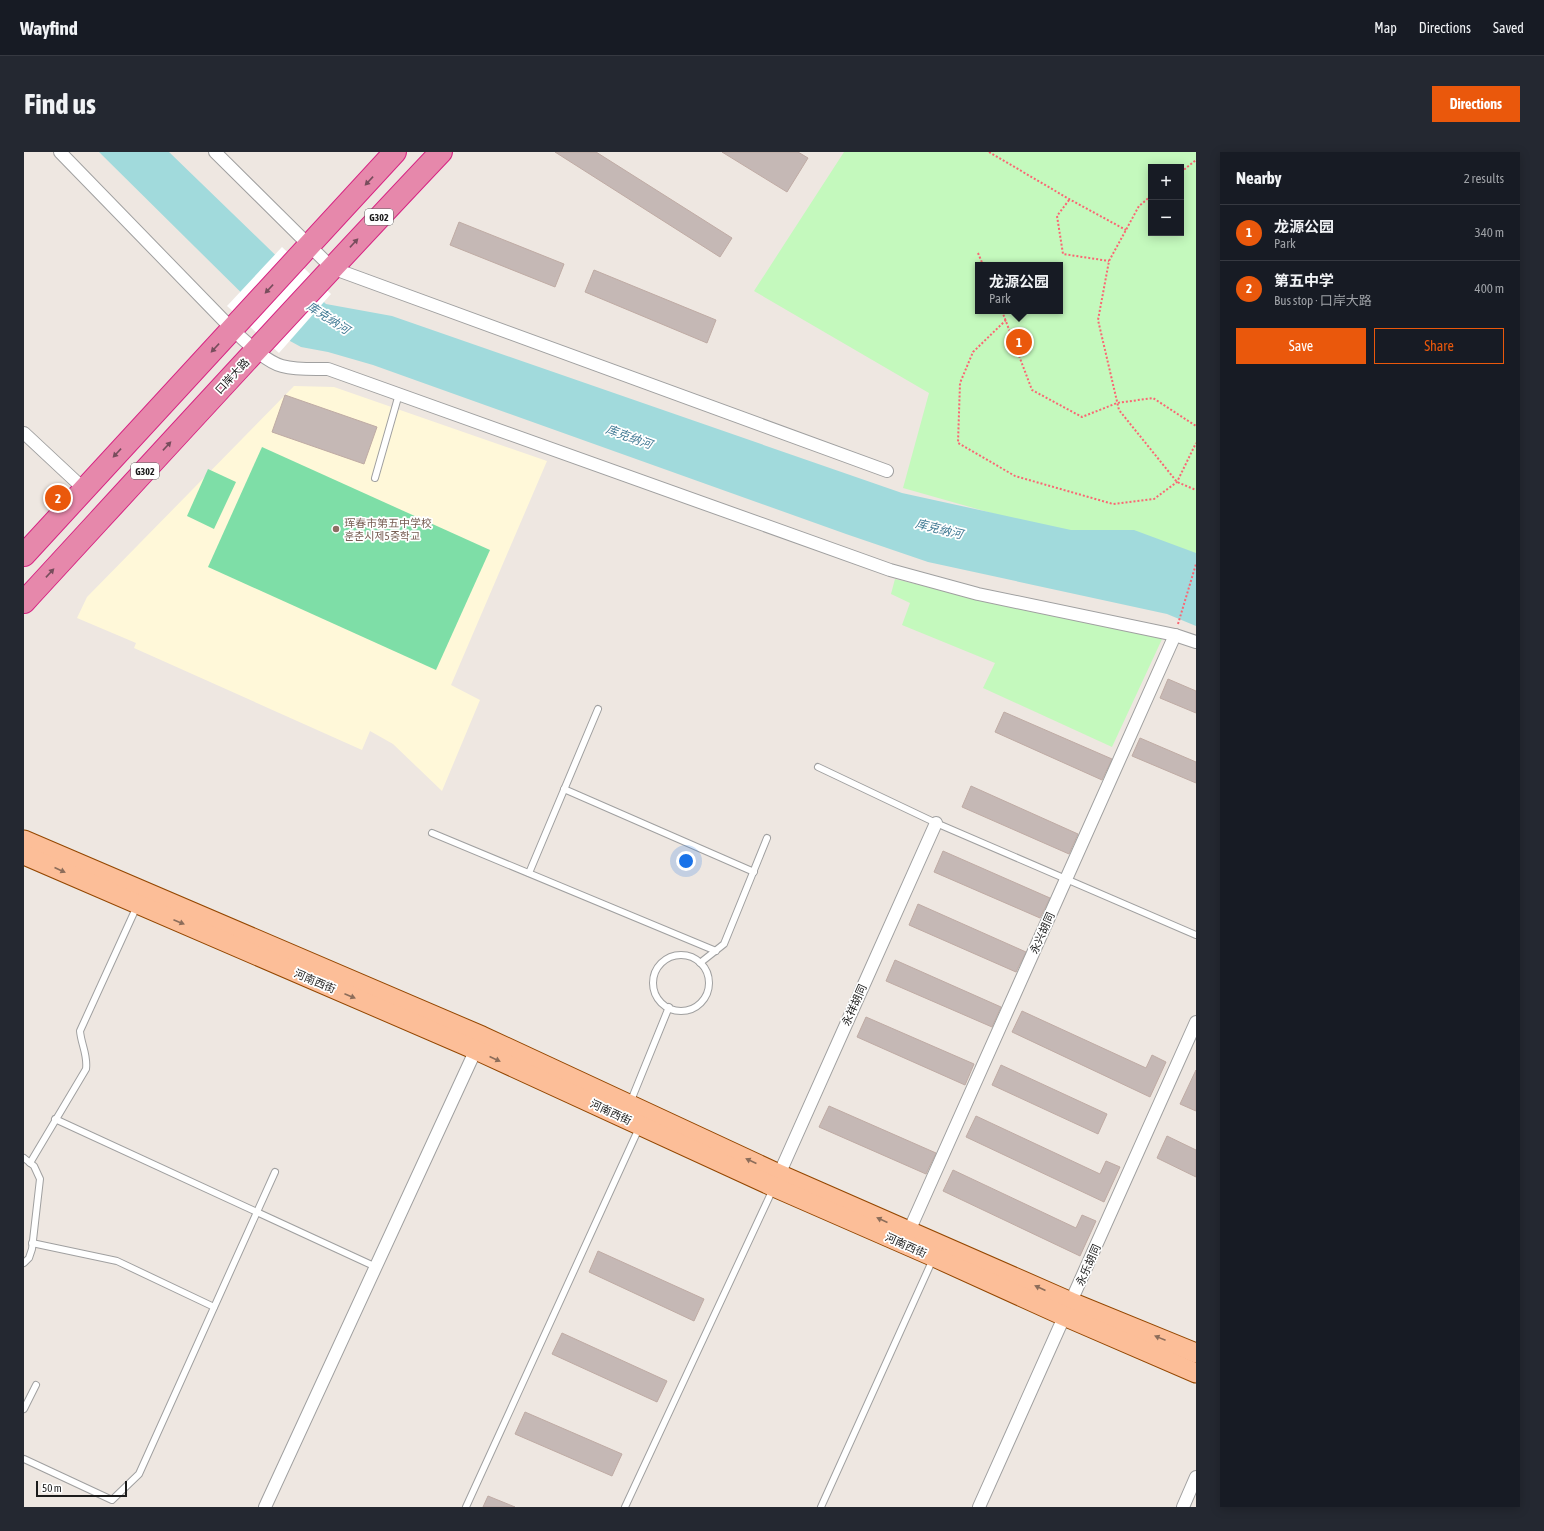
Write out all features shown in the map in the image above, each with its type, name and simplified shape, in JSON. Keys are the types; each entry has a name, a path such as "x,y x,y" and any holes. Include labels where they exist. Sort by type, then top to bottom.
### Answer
{"highway":[{"name":"G302","path":"24,555 396,152"},
{"name":"口岸大路","path":"24,602 325,275 441,152"}],"main road":[{"name":"河南西街","path":"24,840 479,1043 640,1126 776,1181 910,1231 1196,1373"},
{"name":"河南西街","path":"24,855 137,904 630,1104 776,1181 934,1257 1068,1309 1196,1353"}],"street":[{"path":"60,152 280,366 298,369 328,369 890,570 978,594 1177,629 1196,642"},
{"path":"215,152 302,253 325,275 887,471"},
{"path":"24,433 84,489"},
{"name":"永兴胡同","path":"910,1231 1177,629"},
{"name":"永祥胡同","path":"776,1181 936,823"},
{"name":"永乐胡同","path":"979,1507 1196,1022"},
{"path":"265,1507 479,1043"},
{"path":"1183,1507 1196,1477"}],"lane":[{"path":"375,478 399,394"},
{"path":"529,873 598,709"},
{"path":"818,767 936,823 1196,935"},
{"path":"564,789 754,872"},
{"path":"432,833 716,950"},
{"path":"700,963 724,944 767,838"},
{"path":"30,1163 86,1068 88,1061 80,1039 80,1031 137,904"},
{"path":"674,955 684,955 693,958 700,963 706,971 708,989 699,1004 691,1008 674,1010 659,1000 654,992 654,974 658,966 665,959 674,955"},
{"path":"630,1104 668,1007"},
{"path":"55,1119 376,1267"},
{"path":"466,1507 640,1126"},
{"path":"24,1158 34,1166 40,1179 32,1243 29,1258 24,1263"},
{"path":"24,1459 112,1500 139,1474 275,1172"},
{"path":"625,1507 776,1181"},
{"path":"32,1243 117,1262 214,1307"},
{"path":"821,1507 934,1257"},
{"path":"24,1409 36,1385"}],"path":[{"path":"989,152 1069,199 1126,230"},
{"path":"1184,170 1196,160"},
{"path":"1148,198 1139,206 1109,261 1098,320 1119,410 1177,482 1196,490"},
{"path":"1069,199 1057,216 1063,254 1109,261"},
{"path":"978,253 982,262"},
{"path":"1003,314 1032,390 1082,417 1117,402 1153,398 1196,426"},
{"path":"1006,320 973,352 960,383 958,442 1015,476 1114,504 1154,499 1177,482 1196,444"},
{"path":"1177,629 1196,564"}],"shaded area":[{"name":"珲春市第五中学校 훈춘시제5중학교","path":"294,386 334,387 547,461 451,685 480,700 442,791 393,744 370,731 362,750 134,648 136,643 77,618 87,597"}],"green space":[{"path":"844,152 1196,152 1196,571 903,488 929,393 754,291"},
{"path":"262,447 490,550 436,670 208,567"},
{"path":"208,469 236,482 214,529 187,516"},
{"path":"895,579 1015,608 1163,637 1112,747 983,688 995,663 902,625 910,603 891,594"}],"water":[{"name":"库克纳河","path":"99,152 169,152 326,304 392,316 902,493 1071,530 1134,530 1196,553 1196,626 1167,614 928,562 373,365 328,352 301,347 290,341"}],"pier":[{"path":"282,247 331,294 279,353 227,306"}],"building":[{"path":"555,152 596,152 732,238 720,257"},
{"path":"722,152 798,152 808,158 787,192"},
{"path":"459,222 564,264 555,287 450,245"},
{"path":"594,270 716,320 707,343 585,292"},
{"path":"285,395 377,427 364,464 272,432"},
{"path":"1168,679 1196,691 1196,713 1160,698"},
{"path":"1004,712 1112,759 1102,780 995,732"},
{"path":"1140,738 1196,762 1196,783 1132,756"},
{"path":"971,786 1078,834 1069,854 962,807"},
{"path":"943,851 1050,898 1040,918 934,872"},
{"path":"918,904 1026,952 1016,972 909,925"},
{"path":"895,960 1001,1007 992,1027 886,981"},
{"path":"1022,1011 1146,1068 1152,1055 1166,1062 1150,1097 1012,1032"},
{"path":"866,1017 974,1064 965,1085 857,1037"},
{"path":"1001,1065 1107,1114 1098,1134 992,1085"},
{"path":"1196,1070 1196,1111 1180,1104"},
{"path":"829,1106 936,1153 926,1174 819,1127"},
{"path":"976,1116 1100,1174 1106,1161 1120,1167 1104,1202 966,1137"},
{"path":"1167,1136 1196,1150 1196,1177 1157,1158"},
{"path":"953,1170 1076,1228 1082,1215 1096,1221 1080,1256 943,1191"},
{"path":"598,1251 704,1299 694,1321 589,1272"},
{"path":"562,1333 667,1381 657,1402 552,1354"},
{"path":"525,1412 622,1454 612,1476 515,1434"},
{"path":"488,1496 515,1507 483,1507"}],"place":[{"name":"龙源公园","path":"1019,342"},
{"name":"第五中学","path":"58,498"},
{"name":"珲春市第五中学校 훈춘시제5중학교","path":"336,529"}]}
